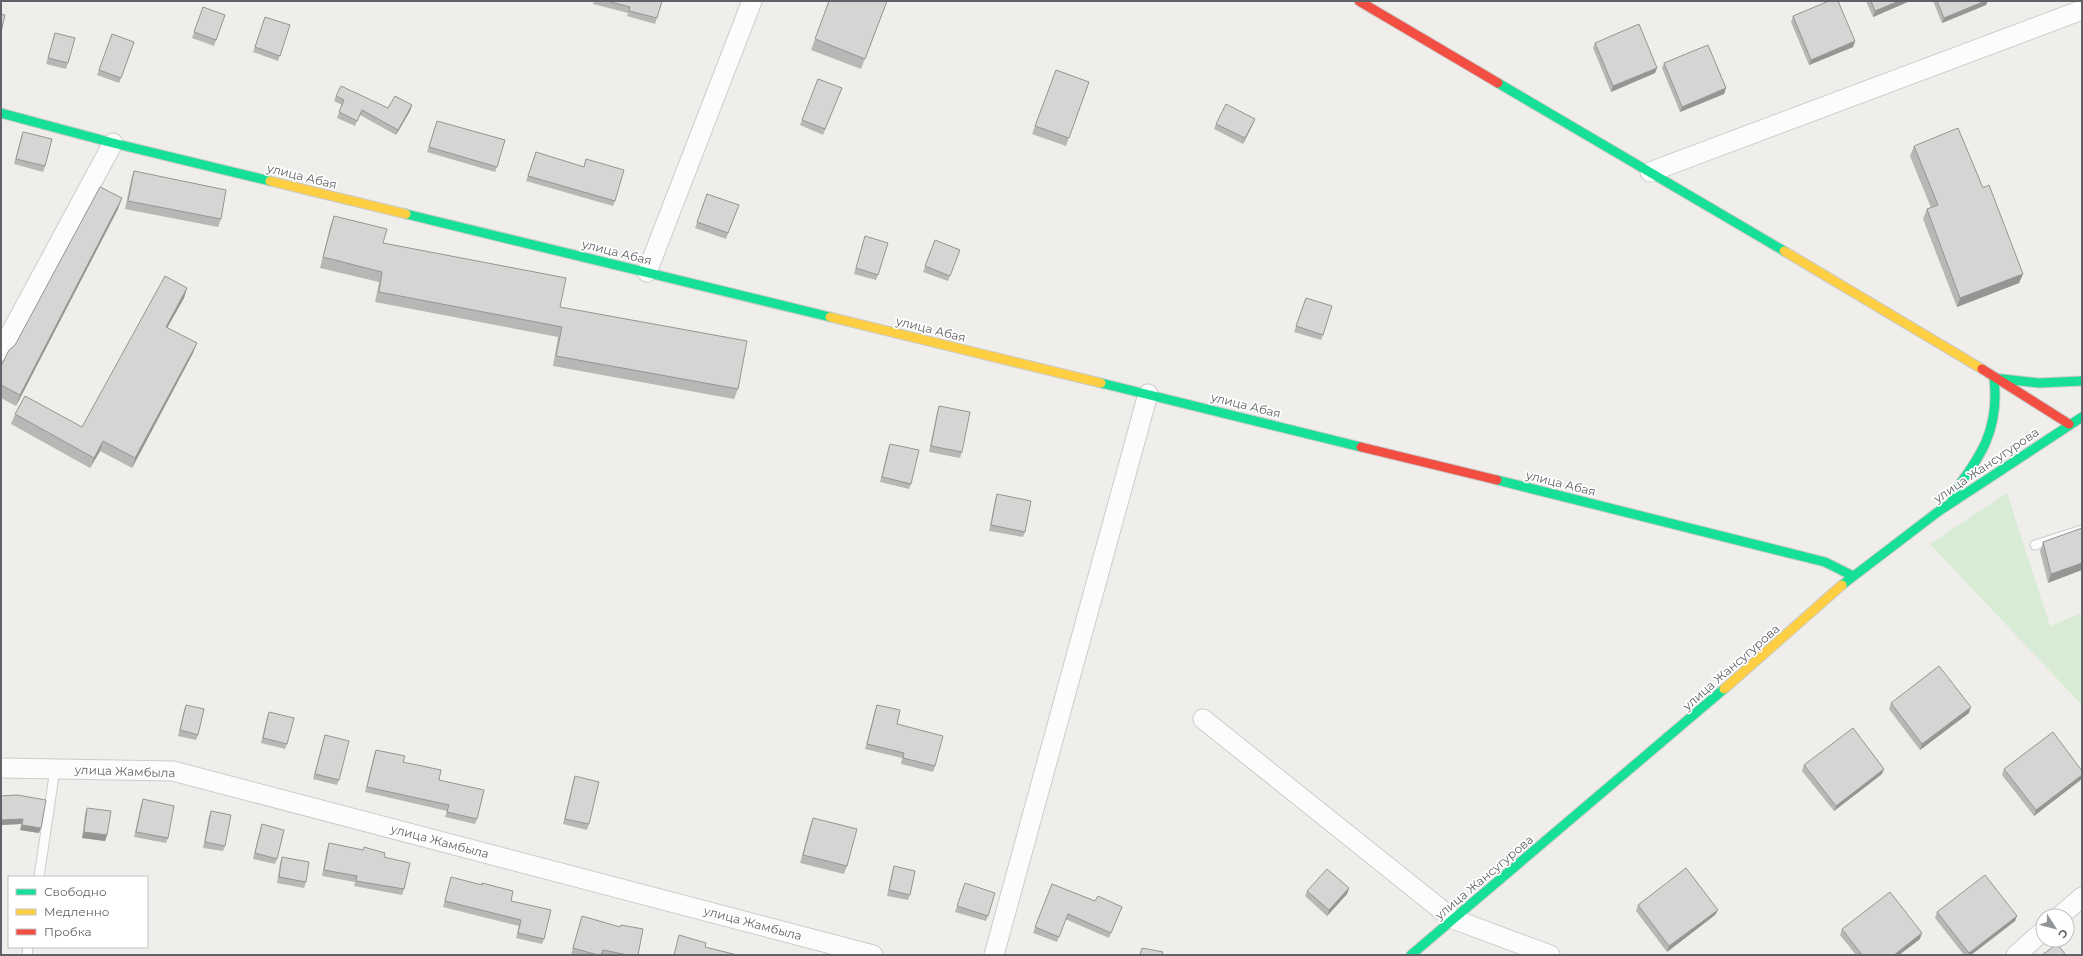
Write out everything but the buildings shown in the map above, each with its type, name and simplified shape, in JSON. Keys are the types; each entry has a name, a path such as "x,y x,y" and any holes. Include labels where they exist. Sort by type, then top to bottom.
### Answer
{"main road":[{"path":"1359,1 1650,172 2069,424"},
{"name":"улица Абая","path":"1,113 113,143 1768,546 1825,562 1853,576"},
{"path":"1994,378 2039,383 2082,381"},
{"path":"1939,511 1970,471 1984,450 1993,429 1997,405 1994,378"},
{"name":"улица Жансугурова","path":"1411,955 1853,576 1939,511 2069,424 2082,417"}],"street":[{"path":"647,272 752,1"},
{"path":"1650,172 2082,10 2078,1"},
{"path":"1,351 113,143"},
{"path":"994,955 1148,394"},
{"path":"1203,719 1453,919 1520,950 1550,955"},
{"name":"улица Жамбыла","path":"1,768 173,771 873,955"},
{"path":"2069,908 2082,897"},
{"path":"2016,955 2035,938"}],"lane":[{"path":"2035,545 2082,530"},
{"path":"39,876 55,769"}],"green space":[{"path":"2007,493 2050,626 2082,613 2082,705 1930,544"}],"traffic: fast":[{"path":"1498,83 1784,251"},
{"path":"1,113 113,143 270,181"},
{"path":"406,214 830,317"},
{"path":"1951,496 1971,468 1986,442 1994,412 1994,378 2039,383 2082,381"},
{"path":"1101,383 1361,447"},
{"path":"1842,585 1939,511 2082,417"},
{"path":"1497,480 1825,562 1853,576"},
{"path":"1411,955 1724,689"}],"traffic: slow":[{"path":"270,181 406,214"},
{"path":"1784,251 1982,369"},
{"path":"830,317 1101,383"},
{"path":"1724,689 1842,585"}],"traffic: jam":[{"path":"1359,1 1498,83"},
{"path":"1982,369 2069,424"},
{"path":"1361,447 1497,480"}]}
